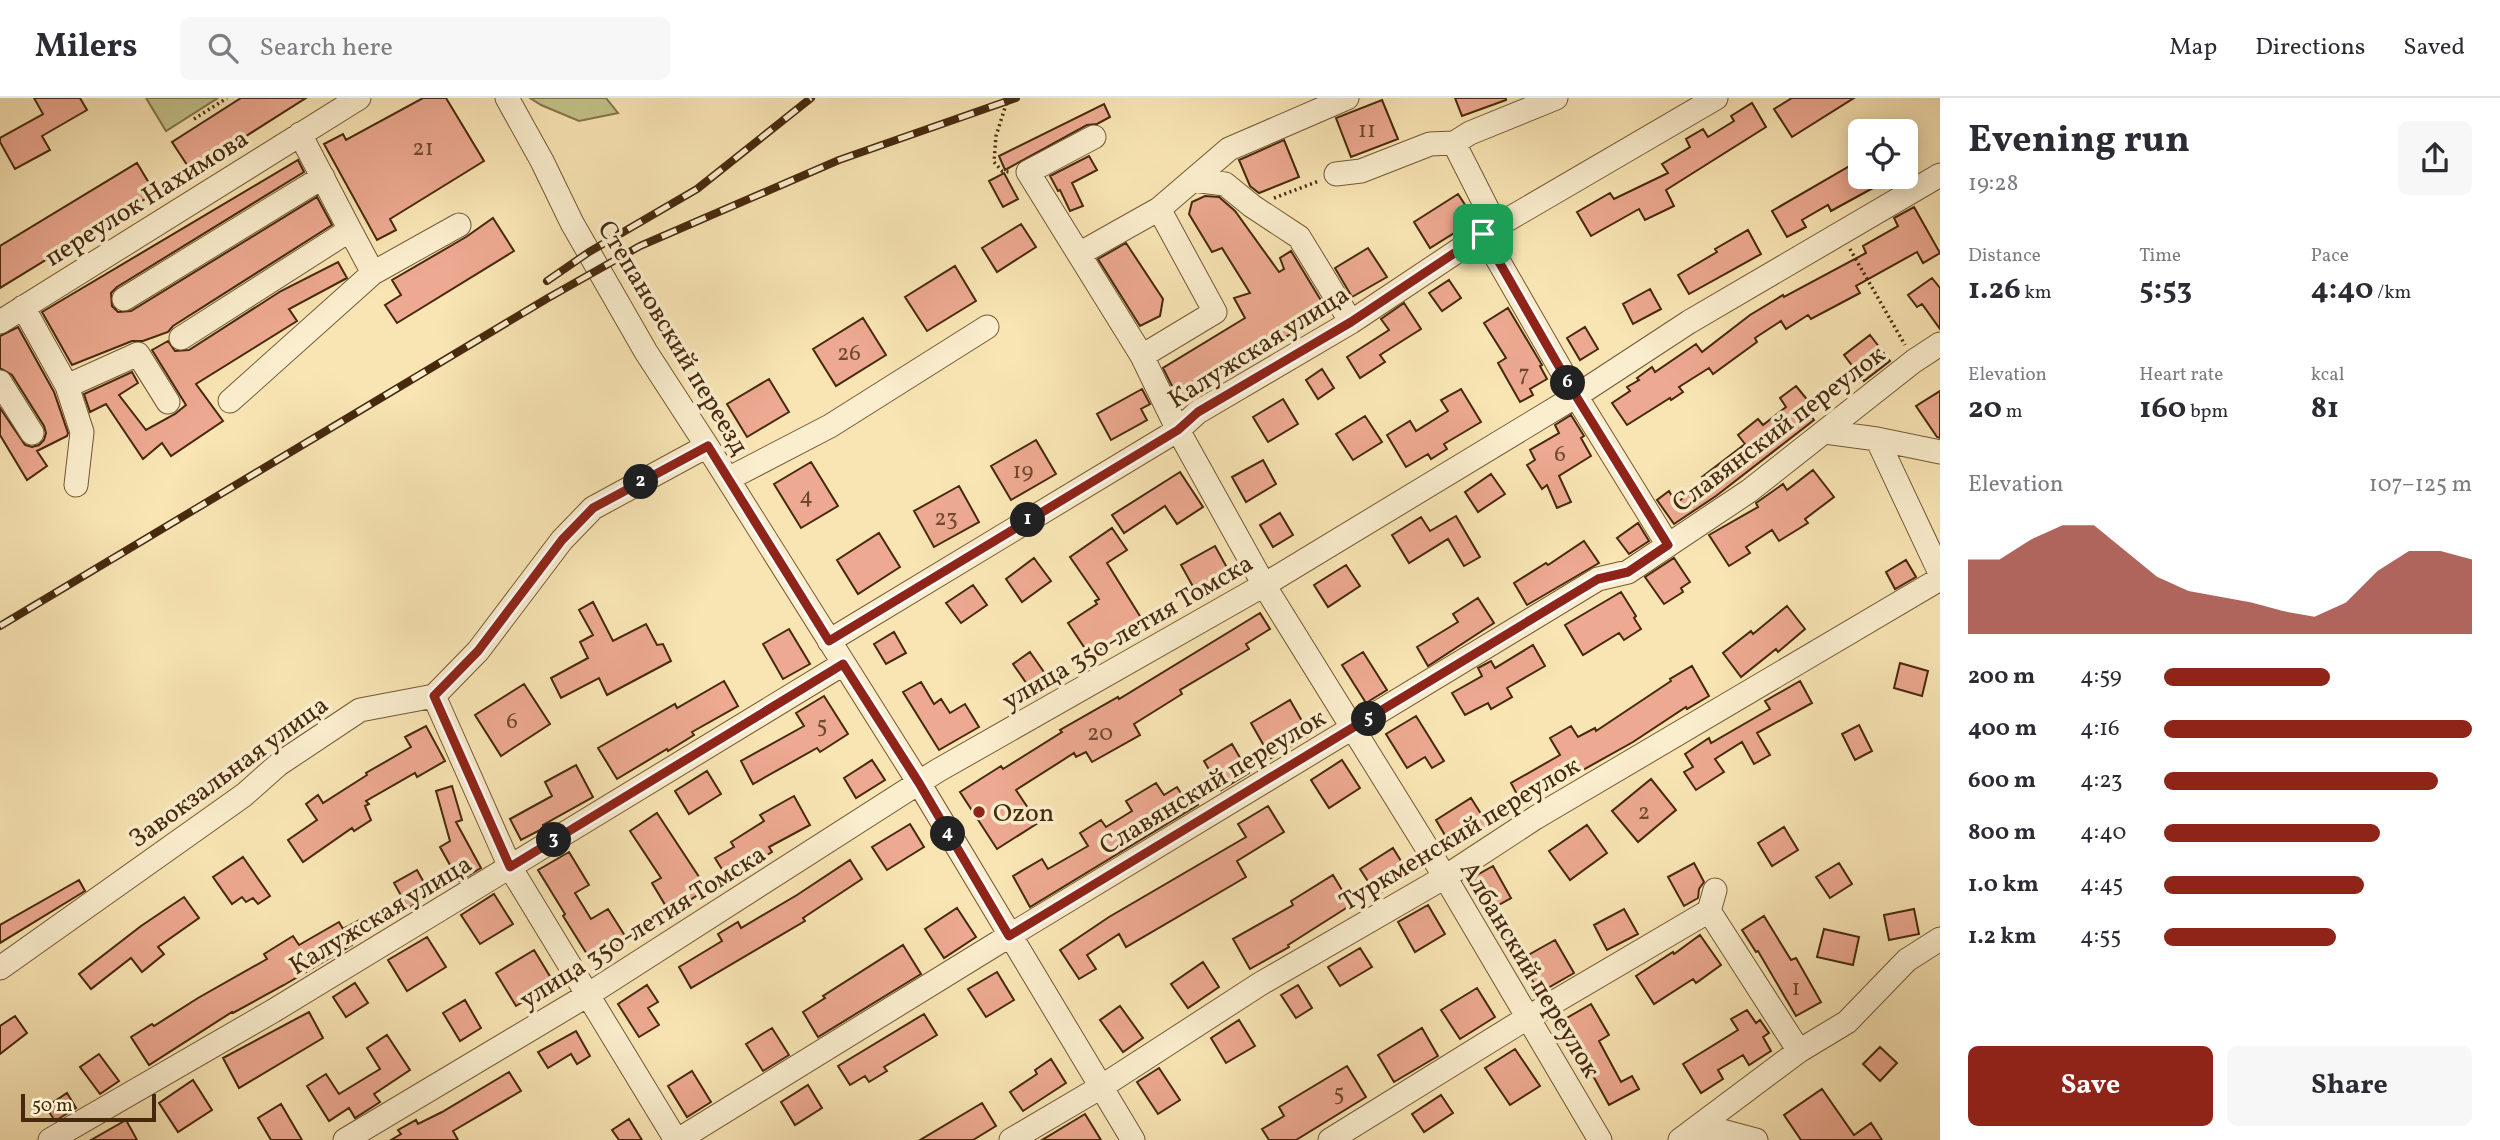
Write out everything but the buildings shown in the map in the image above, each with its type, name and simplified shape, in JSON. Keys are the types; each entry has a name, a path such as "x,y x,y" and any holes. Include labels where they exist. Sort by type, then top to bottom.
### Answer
{"street":[{"name":"переулок Нахимова","path":"0,322 359,98"},
{"name":"Степановский переезд","path":"507,98 572,223 646,352 919,783 1133,1140"},
{"path":"1079,254 1159,209 1229,149 1347,98"},
{"path":"1336,174 1361,171 1430,144 1454,143 1470,132 1556,98"},
{"name":"Калужская улица","path":"829,641 1178,430 1198,412 1351,322 1490,230 1716,98"},
{"path":"300,134 373,273"},
{"path":"1028,172 1094,137"},
{"path":"1454,143 1490,230 1576,396 1668,545"},
{"name":"Албанский переулок","path":"1028,172 1142,356 1178,430 1264,585 1445,877 1600,1140"},
{"name":"улица 350-летия Томска","path":"345,1140 586,996 919,783 1264,585 1576,396 1689,322 1940,175"},
{"path":"124,299 323,177"},
{"path":"1193,180 1225,184 1252,206 1300,237 1351,322"},
{"path":"1142,356 1215,312 1159,209"},
{"path":"230,401 373,273 459,225"},
{"path":"181,338 350,230"},
{"path":"23,307 67,386 82,432 76,485"},
{"path":"728,479 830,426 987,327"},
{"name":"Славянский переулок","path":"677,1140 1598,579 1628,572 1749,491 1914,361 1940,344"},
{"path":"67,386 138,354 168,402"},
{"path":"0,382 32,433"},
{"path":"1825,432 1940,452"},
{"path":"1877,439 1940,573"},
{"path":"677,1140 586,996 510,867 434,696 478,651 562,540 593,508 708,446"},
{"name":"Туркменский переулок","path":"1011,1140 1101,1087 1260,984 1445,877 1535,818 1940,579"},
{"name":"Калужская улица","path":"50,1140 273,1011 843,664"},
{"name":"Завокзальная улица","path":"0,968 244,794 279,764 360,710 434,696"},
{"path":"1330,1140 1712,900 1799,1051"},
{"path":"1688,1134 1799,1051 1847,1022 1907,960 1940,939"},
{"path":"1688,1134 1726,1132 1756,1140"}],"path":[{"path":"194,119 227,98"},
{"path":"1008,98 996,136 994,163 1002,171 1028,172"},
{"path":"1252,206 1336,174"},
{"path":"1840,232 1914,361"}],"green space":[{"path":"146,98 218,98 166,131"},
{"path":"530,98 606,98 618,113 579,121"}],"railway":[{"path":"547,281 589,252 697,189 811,98"},
{"path":"0,626 548,298 640,246 839,160 1016,98"}],"place":[{"name":"Ozon","path":"979,812"}],"route":[{"path":"1483,234 1576,396 1668,545 1628,572 1598,579 1009,936 919,783 843,664 510,867 434,696 478,651 562,540 593,508 708,446 829,641 1178,430 1198,412 1351,322 1483,234"}]}
